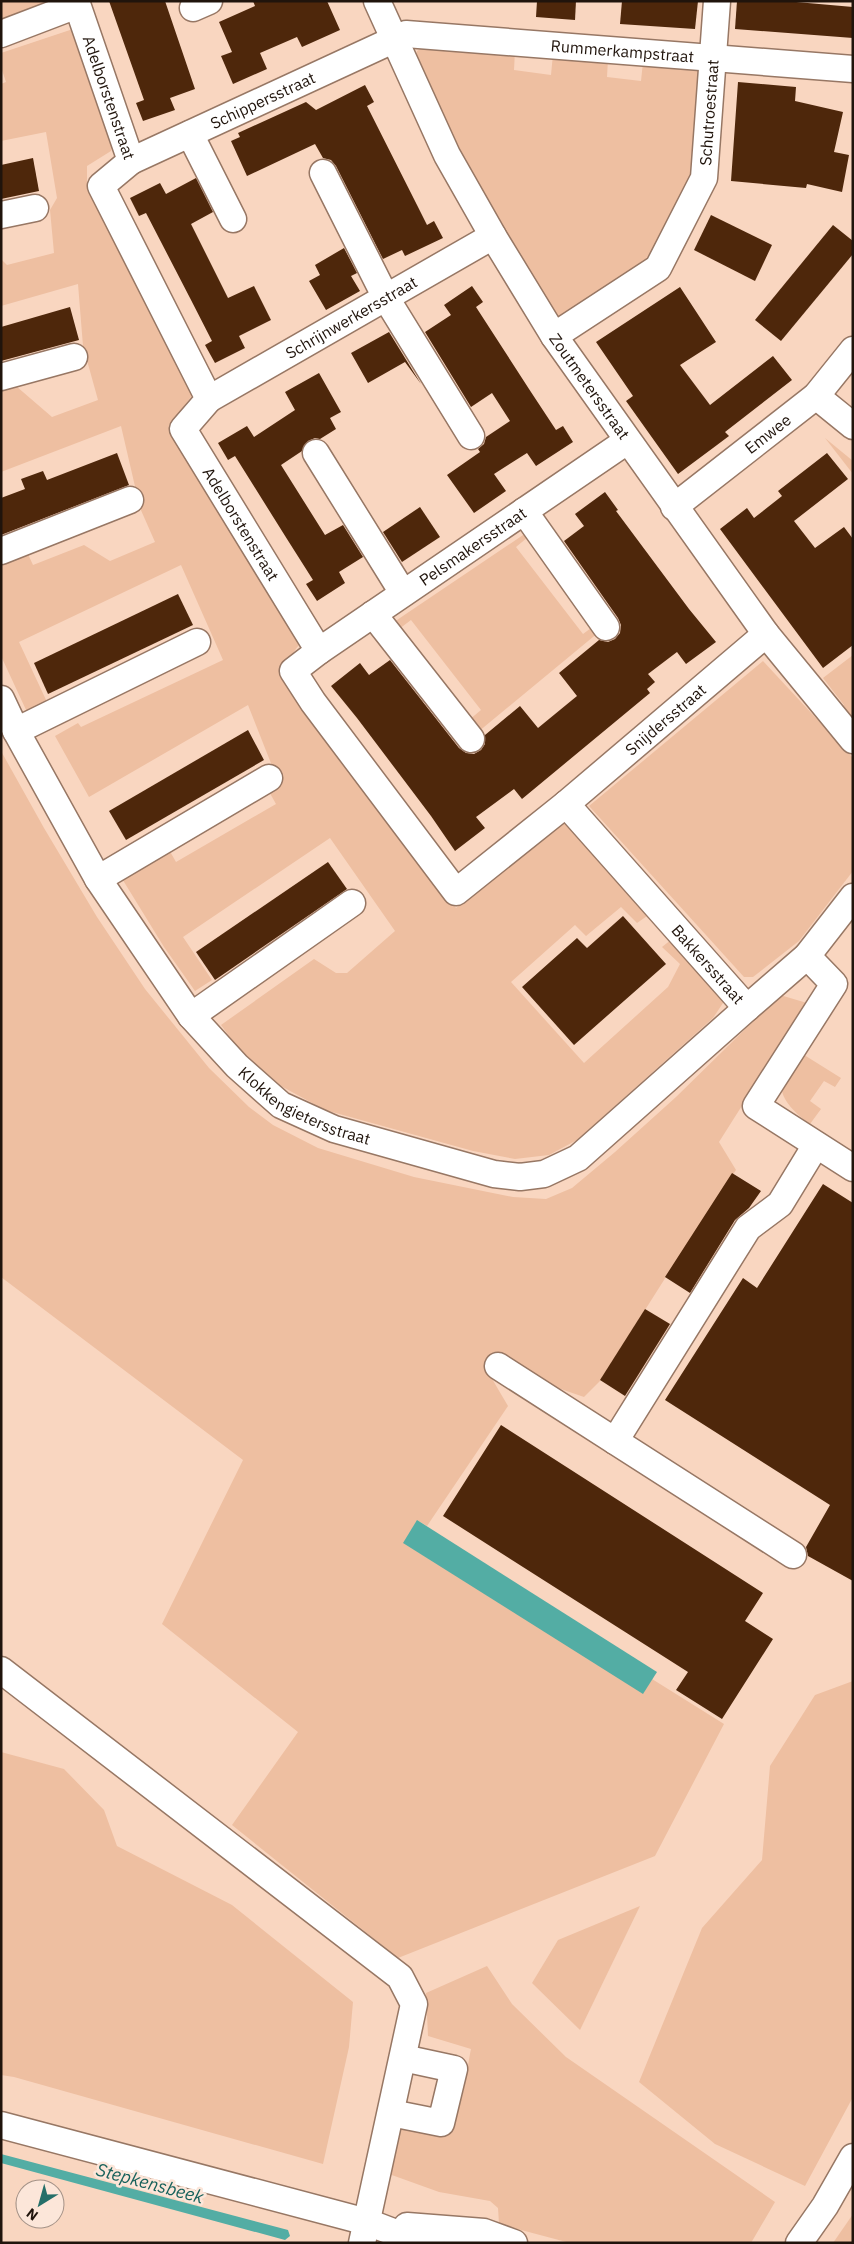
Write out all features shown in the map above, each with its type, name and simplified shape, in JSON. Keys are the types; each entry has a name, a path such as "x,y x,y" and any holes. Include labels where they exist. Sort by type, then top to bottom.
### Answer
{"street":[{"name":"Zoutmetersstraat","path":"377,1 447,155 492,236 554,336 766,634 853,740"},
{"name":"Schutroestraat","path":"554,336 658,268 704,178 718,1"},
{"path":"1,34 77,3"},
{"name":"Adelborstenstraat","path":"77,3 131,161 102,186 210,399 183,429 319,651"},
{"name":"Rummerkampstraat","path":"394,39 406,34 853,69"},
{"name":"Schippersstraat","path":"131,161 394,39"},
{"path":"190,134 233,219"},
{"path":"323,173 386,298 471,436"},
{"path":"1,215 35,208"},
{"name":"Schrijnwerkersstraat","path":"210,399 492,236"},
{"name":"Emwee","path":"674,507 816,396 853,350"},
{"path":"1,377 74,357"},
{"path":"816,396 853,426"},
{"name":"Pelsmakersstraat","path":"319,651 627,441"},
{"path":"316,453 403,593"},
{"path":"1,550 130,500"},
{"path":"524,511 606,627"},
{"path":"374,614 471,739"},
{"name":"Snijdersstraat","path":"566,804 766,634"},
{"path":"16,731 197,642"},
{"path":"319,651 293,671 313,702 456,892 566,804"},
{"name":"Klokkengietersstraat","path":"1,699 16,731 98,879 190,1016 236,1066 281,1105 334,1129 494,1174 520,1177 544,1174 578,1158 747,1008"},
{"path":"98,879 269,778"},
{"name":"Bakkersstraat","path":"566,804 747,1008 807,956 853,897"},
{"path":"190,1016 352,903"},
{"path":"807,956 834,984 756,1106 853,1168"},
{"path":"615,1441 748,1228 780,1204 816,1145"},
{"path":"498,1366 794,1555"},
{"path":"1,1670 400,1977 414,2004 364,2233"},
{"path":"390,2113 441,2123 454,2069 403,2058"},
{"path":"1,2125 364,2233 409,2238 431,2243"},
{"path":"799,2243 844,2193 853,2157"},
{"path":"364,2233 484,2232 514,2243"}],"shaded area":[{"path":"1,1 50,1 1,23"},
{"path":"76,28 114,139 111,151 87,166 87,189 194,393 169,426 303,639 284,666 289,686 456,908 567,821 650,914 637,923 621,907 586,936 575,925 511,982 584,1063 668,987 680,964 662,947 672,939 725,1000 713,1018 577,1140 549,1155 515,1159 473,1151 325,1110 281,1086 237,1047 221,1025 314,959 336,973 347,973 395,931 330,838 183,937 212,980 195,991 164,947 121,877 168,848 176,862 276,804 267,788 278,781 248,705 89,797 55,736 78,723 81,727 223,660 181,565 19,642 47,702 27,712 1,656 1,562 27,552 33,565 84,545 110,561 155,542 140,508 121,426 1,472 1,389 16,386 52,417 98,400 83,346 78,284 1,306 1,259 7,265 54,253 50,210 57,198 46,132 1,141 1,84 6,82 1,67 1,53"},
{"path":"428,44 515,51 514,70 551,75 553,54 608,59 607,77 641,81 643,62 698,67 702,73 696,174 652,263 555,325 482,195 415,63 417,51"},
{"path":"825,438 853,461 853,474"},
{"path":"526,533 528,537 516,547 583,634 595,625 599,632 478,732 469,720 481,710 411,620 399,629 394,622"},
{"path":"853,655 853,727 837,710 844,705 823,678"},
{"path":"763,661 853,758 853,871 799,941 753,977 744,977 589,806"},
{"path":"1,751 97,917 145,989 209,1068 249,1107 273,1125 318,1148 414,1177 513,1197 546,1199 572,1188 615,1152 676,1097 780,995 807,1003 719,1142 736,1170 600,1381 584,1397 552,1386 500,1353 488,1372 508,1406 427,1526 417,1520 643,1693 652,1679 724,1724 655,1856 398,1958 232,1825 298,1732 162,1624 243,1460 1,1277"},
{"path":"801,1053 841,1078 835,1087 824,1081 810,1101 821,1109 810,1124 791,1107 782,1090 783,1080"},
{"path":"853,1681 853,2097 805,2186 715,2144 639,2082 702,1928 762,1860 770,1766 815,1695"},
{"path":"1,1752 64,1769 104,1810 117,1846 232,1905 353,2002 349,2047 323,2164 14,2077 1,2075"},
{"path":"640,1906 580,2030 532,1983 558,1940"},
{"path":"487,1966 512,2004 566,2057 775,2202 751,2243 570,2243 499,2224 498,2208 490,2201 439,2192 389,2174 401,2129 434,2126 451,2120 459,2107 462,2097 471,2049 428,2036 426,1993"},
{"path":"853,2214 853,2243 833,2243"}],"water":[{"path":"417,1520 657,1672 643,1694 403,1543"},
{"path":"1,2154 288,2230 290,2236 285,2240 1,2163"}],"building":[{"path":"109,1 165,1 195,89 170,98 175,110 143,121 136,103 144,100"},
{"path":"253,1 327,1 340,30 302,47 297,37 260,53 267,69 233,84 221,56 232,52 219,22 255,6"},
{"path":"537,1 576,1 575,20 536,17"},
{"path":"622,1 698,1 695,29 620,24"},
{"path":"737,1 785,1 853,7 853,38 735,29"},
{"path":"738,82 796,87 795,101 843,112 834,152 849,155 842,192 807,184 806,188 731,181"},
{"path":"365,85 374,102 367,106 427,225 434,221 443,238 405,256 402,250 383,259 336,166 331,160 323,158 315,144 247,176 231,141 240,137 238,133 306,102 316,110"},
{"path":"33,158 39,191 1,199 1,165"},
{"path":"196,178 213,212 191,224 228,298 254,286 271,320 239,336 245,348 215,363 205,345 212,341 190,298 146,213 139,216 130,198 160,183 166,194"},
{"path":"711,215 772,245 755,281 694,250"},
{"path":"833,225 853,241 853,254 781,341 755,320"},
{"path":"344,248 357,273 351,276 360,291 326,310 309,281 320,275 315,265"},
{"path":"472,286 483,302 476,307 529,389 556,430 563,426 573,442 536,466 527,453 494,474 506,491 474,513 447,475 480,452 478,449 484,444 486,437 510,421 492,393 471,407 425,332 451,315 444,305"},
{"path":"680,287 716,342 680,365 710,405 773,356 792,380 725,432 729,436 678,474 626,401 633,396 596,342"},
{"path":"70,307 79,340 1,361 1,327"},
{"path":"389,332 421,384 405,362 368,383 351,353"},
{"path":"319,373 341,412 330,418 336,429 320,439 315,438 308,441 302,451 281,465 325,535 343,525 363,557 339,572 345,583 317,601 306,584 313,580 235,456 228,460 218,443 247,426 254,437 295,410 285,392"},
{"path":"117,453 129,485 1,535 1,498 25,489 21,479 43,471 47,480"},
{"path":"827,453 848,479 794,521 815,548 844,527 853,539 853,645 823,668 720,529 747,508 754,518 782,496 778,491"},
{"path":"605,492 618,510 616,511 716,642 686,664 677,652 648,674 655,682 647,689 650,693 522,799 514,789 476,817 485,828 455,851 431,816 331,686 360,663 369,675 390,660 459,748 466,753 474,754 481,750 485,744 485,735 520,706 538,728 577,696 559,673 599,640 608,642 615,639 620,633 621,625 618,618 564,541 584,526 575,514"},
{"path":"420,507 440,537 402,562 383,532"},
{"path":"178,594 193,625 48,694 34,663"},
{"path":"248,730 264,760 126,840 109,811"},
{"path":"328,862 347,889 215,980 196,952"},
{"path":"623,916 666,964 574,1045 522,987 577,938 587,948"},
{"path":"732,1173 761,1191 749,1208 735,1220 690,1293 665,1277"},
{"path":"823,1184 853,1203 853,1581 808,1556 806,1547 830,1505 665,1400 743,1278 757,1288"},
{"path":"645,1309 670,1324 625,1396 600,1380"},
{"path":"501,1425 763,1593 745,1621 773,1639 722,1719 676,1690 688,1672 443,1516"}],"water label":[{"name":"Stepkensbeek","path":"150,2183"}]}
